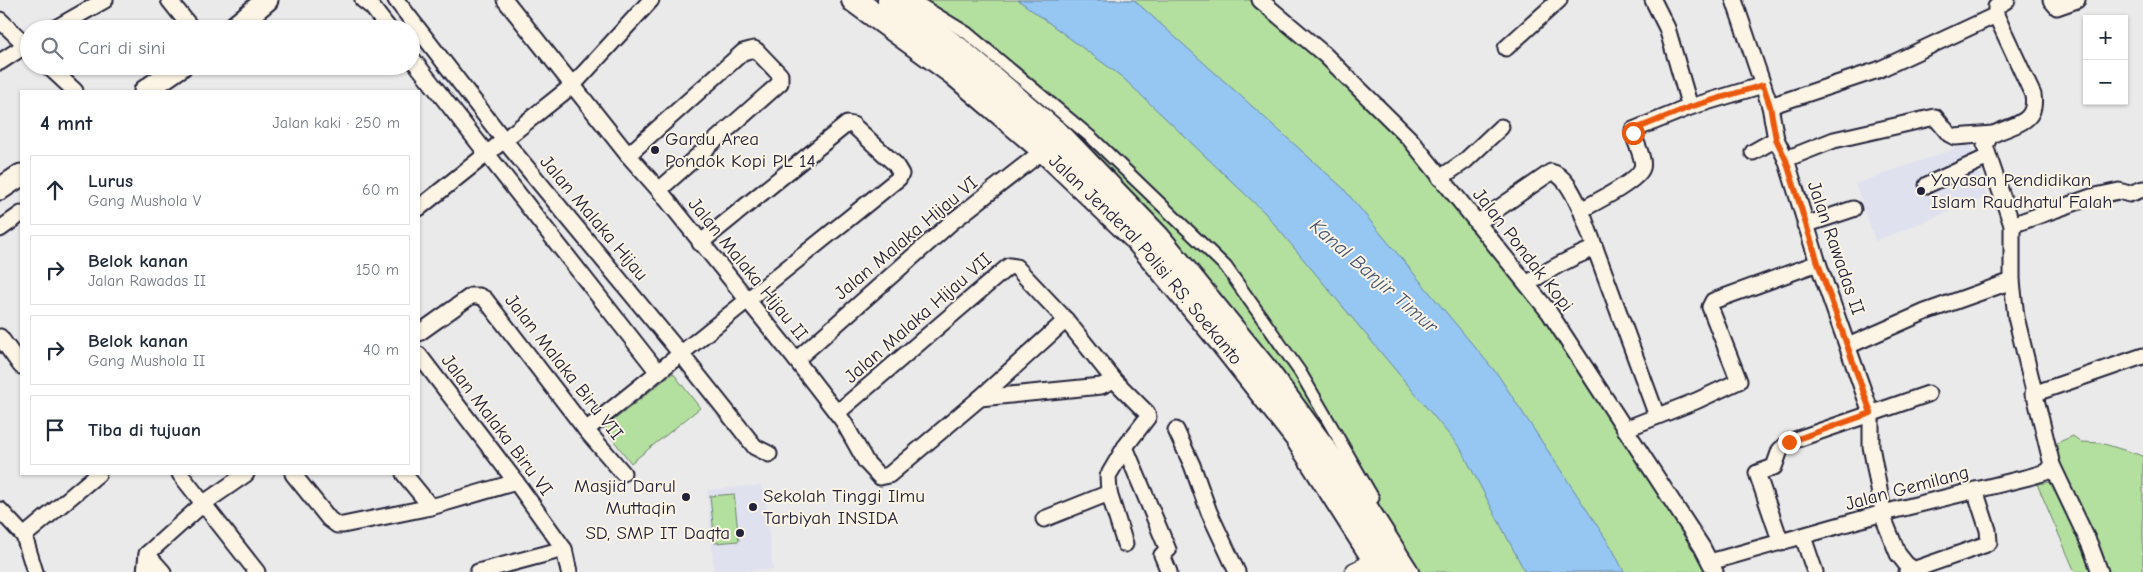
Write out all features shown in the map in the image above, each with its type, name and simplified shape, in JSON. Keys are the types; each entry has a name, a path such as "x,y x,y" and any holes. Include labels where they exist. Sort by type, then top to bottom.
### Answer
{"main road":[{"path":"243,20 267,0"},
{"name":"Jalan Jenderal Polisi RS. Soekanto","path":"890,0 958,50 1054,145 1158,238 1267,372 1354,490 1390,565"},
{"name":"Jalan Jenderal Polisi RS. Soekanto","path":"863,3 954,73 1054,145"},
{"path":"146,90 169,75"},
{"path":"0,189 20,176"}],"street":[{"path":"70,20 105,0"},
{"path":"169,0 185,20"},
{"path":"367,3 388,0"},
{"name":"Jalan Malaka Hijau","path":"396,0 411,20"},
{"path":"420,207 573,85 651,0"},
{"path":"913,0 967,33 1093,139 1226,267 1300,372 1393,534 1418,572"},
{"name":"Jalan Pondak Kopi","path":"1260,0 1325,54 1410,139 1527,284 1549,312 1713,567"},
{"path":"1506,48 1559,0"},
{"path":"1653,0 1667,28 1690,107"},
{"name":"Jalan Rawadas II","path":"1734,0 1770,106 1776,139 1786,160 1818,263 1871,413 1871,446 1883,513 1891,539 1898,554 1913,571"},
{"path":"2007,0 1996,7 1996,15 2033,95 2035,105 2032,114 2026,120 1993,134 1988,138 1985,146 2012,225 2012,281 2016,317 2033,394 2052,465 2090,545 2100,572"},
{"path":"2051,0 2057,7 2077,0"},
{"name":"Jalan Malaka Hijau II","path":"507,1 628,155 659,190 796,360 837,413 866,462 880,477 889,476 980,398"},
{"path":"367,3 382,20"},
{"path":"1770,106 1878,70 1996,15"},
{"path":"0,20 20,39"},
{"name":"Jalan Malaka Hijau","path":"420,31 504,140 681,354 755,447 769,454"},
{"path":"628,155 743,52 754,49 780,75 780,83 659,190"},
{"path":"0,62 20,51"},
{"path":"420,68 658,372"},
{"path":"58,75 74,90"},
{"path":"1581,210 1620,188 1640,171 1642,163 1633,130 1690,107 1763,85"},
{"path":"1786,160 1834,140 1934,117 1949,134 1955,137 1993,134"},
{"path":"586,430 899,178 901,174 895,164 853,125 844,125 700,243"},
{"path":"1440,178 1465,161 1501,127"},
{"path":"1753,152 1776,139"},
{"name":"Jalan Malaka Hijau VI","path":"796,360 953,221 1054,145"},
{"path":"1927,185 1988,157"},
{"path":"1477,223 1551,172 1560,177 1574,196 1581,210 1657,416"},
{"path":"2012,225 2091,197 2114,191 2129,194 2143,189"},
{"path":"1806,225 1853,209"},
{"path":"0,229 20,215"},
{"path":"1527,284 1546,270 1568,258 1596,248"},
{"path":"578,270 597,252"},
{"path":"1625,429 1739,381 1710,307 1712,301 1818,263"},
{"name":"Jalan Malaka Hijau VII","path":"837,413 1009,266 1016,267 1066,320 1114,380 1147,413 1148,417 1124,447"},
{"path":"1848,346 1925,312 2012,281"},
{"name":"Jalan Malaka Biru VII","path":"420,332 471,296 479,296 485,299 586,430 623,473"},
{"path":"980,398 1066,320"},
{"path":"0,337 20,365"},
{"name":"Jalan Malaka Biru VI","path":"420,356 516,482 564,549 569,572"},
{"path":"2033,394 2143,356"},
{"path":"980,398 1101,386 1114,380"},
{"path":"1781,543 1757,473 1774,467 1780,450 1789,442 1928,394"},
{"path":"1176,430 1209,512 1237,572"},
{"path":"1124,447 1108,476 1109,493 1125,544"},
{"path":"1124,447 1168,550 1162,555 1169,572"},
{"name":"Jalan Gemilang","path":"1713,567 1781,543 1883,513 2046,472 2052,465"},
{"path":"24,536 97,475"},
{"path":"181,475 258,572"},
{"path":"145,572 148,554 204,503 245,475"},
{"path":"294,475 329,519 337,524 431,507 516,482"},
{"path":"405,475 431,507"},
{"path":"1913,571 1984,546 1989,542 1988,530 1975,490"},
{"path":"1044,519 1109,493"},
{"path":"0,510 24,536 34,572"},
{"path":"1803,537 1815,572"},
{"path":"478,572 564,549"},
{"path":"148,554 164,572"},
{"path":"1355,572 1390,565"}],"shaded area":[{"name":"Yayasan Pendidikan Islam Raudhatul Falah","path":"1970,143 1987,197 1875,241 1855,184"},
{"name":"SD, SMP IT Daqta","path":"761,485 765,495 773,570 714,572 707,490"}],"green space":[{"path":"871,0 1259,0 1373,104 1527,284 1715,572 1418,572 1267,372"},
{"path":"673,373 700,408 631,463 604,428"},
{"path":"2073,436 2081,442 2101,443 2143,456 2143,572 2075,572 2037,484 2052,482 2056,463 2052,445"},
{"path":"734,494 739,541 715,543 710,496"}],"water":[{"name":"Kanal Banjir Timur","path":"1018,0 1134,0 1343,188 1498,375 1612,548 1624,572 1525,572 1461,449 1265,213 1122,77"}],"place":[{"name":"Gardu Area Pondok Kopi PL 14","path":"655,150"},
{"name":"Yayasan Pendidikan Islam Raudhatul Falah","path":"1921,191"},
{"name":"Masjid Darul Muttaqin","path":"686,497"},
{"name":"Sekolah Tinggi Ilmu Tarbiyah INSIDA","path":"753,507"},
{"name":"SD, SMP IT Daqta","path":"740,533"}],"route":[{"path":"1633,133 1633,130 1690,107 1763,85 1770,106 1776,139 1786,160 1818,263 1871,413 1789,442"}]}
